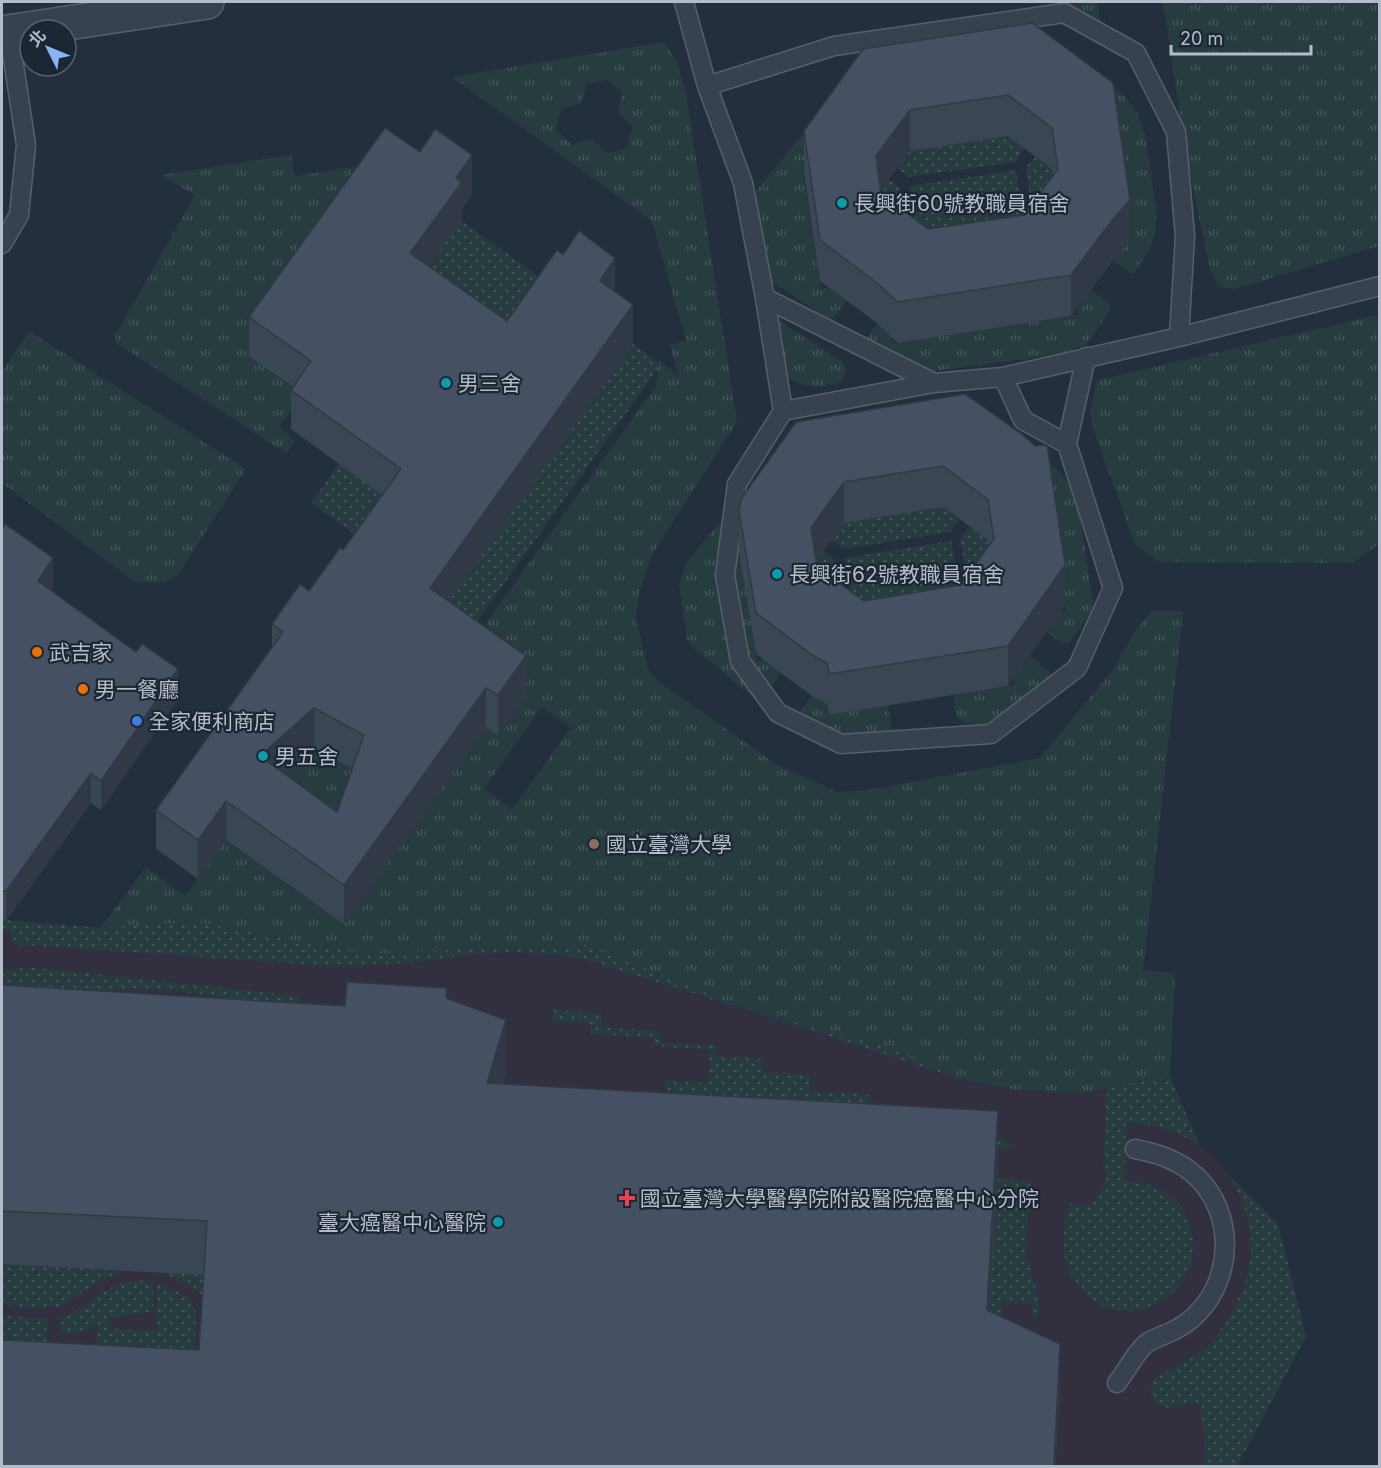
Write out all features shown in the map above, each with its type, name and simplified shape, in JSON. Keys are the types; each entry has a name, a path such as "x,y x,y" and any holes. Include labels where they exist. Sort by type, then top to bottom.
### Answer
{"street":[{"path":"5,33 207,2"}],"lane":[{"path":"684,2 708,86 743,183 783,411 737,484 725,575 740,661 778,713 841,744 991,734 1077,668 1113,588 1067,444 1086,357"},
{"path":"708,86 834,46 1064,13 1136,53 1176,132 1185,236 1179,337"},
{"path":"2,244 19,215 26,146 5,33"},
{"path":"783,411 934,383 1003,377 1179,337 1380,286"},
{"path":"765,298 934,383"},
{"path":"1003,377 1023,420 1067,444"},
{"path":"1117,1383 1146,1344 1181,1327 1204,1306 1219,1281 1226,1251 1223,1220 1210,1193 1190,1171 1164,1155 1135,1149"}],"shaded area":[{"name":"國立臺灣大學醫學院附設醫院癌醫中心分院","path":"2,920 103,928 196,922 363,954 587,945 751,1011 884,1046 966,1081 1020,1090 1081,1093 1170,1076 1199,1144 1278,1224 1306,1337 1237,1466 2,1466"}],"green space":[{"path":"1068,2 1098,2 1101,34 1065,20"},
{"path":"1163,2 1379,2 1379,246 1234,289 1224,288 1217,282 1209,264 1185,149"},
{"path":"1049,40 1123,95 1138,114 1145,135 1156,208 1155,231 1151,247 1133,275 1113,260 1113,245 1130,241 1112,115"},
{"path":"664,42 677,62 686,94 737,422 656,548 647,567 639,594 636,619 649,672 662,684 777,765 837,792 869,790 1040,758 1112,671 1137,628 1152,611 1183,611 1143,970 1175,973 1170,1076 1081,1093 1020,1090 966,1081 884,1046 751,1011 587,945 363,954 196,922 100,928 146,867 185,896 226,840 344,924 486,727 498,734 460,659 656,386 659,360 679,377 670,345 686,340 652,221 452,77","holes":["607,79 622,92 618,113 633,127 626,148 607,153 592,139 572,145 556,130 561,109 581,104 587,84","542,707 571,728 512,809 484,789"]},
{"path":"806,134 820,160 802,163 821,289 839,286 841,297 846,301 830,320 760,274 750,206 755,192 799,138"},
{"path":"1011,136 1024,149 1016,162 909,177 896,168 905,151"},
{"path":"291,155 295,176 377,163 250,356 303,394 279,427 295,441 286,453 116,343 115,336 195,195 160,175"},
{"path":"1035,157 1047,165 1052,165 1059,213 1033,217 1026,168"},
{"path":"1016,170 1023,219 917,235 910,186"},
{"path":"888,179 900,188 907,237 899,248 880,191"},
{"path":"462,221 557,290 499,371 402,303"},
{"path":"1091,290 1109,303 1110,309 1085,345 1061,354 927,372 865,341 877,323 881,327 890,326 893,343 1079,315 1076,297 1087,295"},
{"path":"1373,316 1380,318 1379,544 1352,563 1160,562 1135,544 1092,426 1090,410 1099,380"},
{"path":"779,321 843,362 846,370 841,382 826,386 810,386 789,379 781,369 765,324"},
{"path":"29,331 246,469 178,575 163,583 135,582 2,483 2,372"},
{"path":"633,344 661,364 463,641 358,536 311,503 339,463 393,458 453,595"},
{"path":"1038,454 1075,486 1093,601 1090,614 1069,643 1062,643 1047,632 1050,627 1048,615 1066,611 1047,486"},
{"path":"946,506 947,510 959,520 950,532 844,549 831,540 840,524"},
{"path":"725,516 755,532 737,535 757,661 775,659 781,673 769,690 754,698 694,648 687,639 679,584 687,562"},
{"path":"969,527 982,536 987,535 994,584 969,588 960,539"},
{"path":"951,541 959,590 853,607 845,558"},
{"path":"823,551 835,560 842,608 834,620 815,563"},
{"path":"1030,656 1051,673 1051,683 1022,719 986,725 968,724 961,720 956,714 953,695 1015,685 1012,667 1022,666"},
{"path":"812,696 826,697 829,715 888,705 892,731 869,743 847,746 803,723 800,712"},
{"path":"319,722 357,761 339,830 269,780"},
{"path":"2,920 103,928 196,922 363,954 587,945 751,1011 576,957 513,952 406,963 332,966 12,944 10,929 2,930"},
{"path":"26,967 301,996 300,1003 280,1012 212,996 176,991 126,989 72,996 29,987 16,987 2,991 2,972"},
{"path":"553,1010 602,1013 601,1027 661,1031 660,1042 716,1045 715,1056 762,1059 762,1072 810,1075 809,1091 869,1095 868,1112 949,1117 1004,1139 1014,1149 711,1130 664,1108 665,1081 708,1083 710,1050 653,1046 653,1037 590,1034 590,1023 552,1021"},
{"path":"751,1011 884,1046 966,1081"},
{"path":"1170,1076 1199,1144 1155,1126 1126,1124 1124,1181 1142,1183 1159,1189 1174,1198 1180,1205 1185,1213 1193,1239 1191,1263 1181,1283 1165,1299 1145,1308 1123,1311 1102,1305 1082,1290 1071,1274 1064,1248 1068,1203 1092,1205 1107,1175 1103,1166 1107,1088"},
{"path":"1226,1171 1278,1224 1306,1337 1237,1466 1205,1466 1204,1431 1200,1407 1193,1401 1172,1408 1163,1406 1152,1399 1151,1388 1153,1380 1157,1377 1192,1358 1210,1344 1231,1313 1247,1277 1251,1242 1249,1224 1244,1207"},
{"path":"997,1179 1026,1180 1030,1183 1026,1252 1039,1301 1038,1315 1032,1320 1032,1304 1002,1303 994,1466 980,1466"},
{"path":"2,1185 214,1275 203,1296 163,1273 124,1271 104,1279 60,1306 32,1309 2,1303"},
{"path":"145,1280 153,1282 153,1308 149,1312 109,1318 109,1329 156,1330 157,1284 180,1293 193,1305 196,1316 191,1378 95,1370 98,1325 77,1333 63,1334 59,1331 60,1317 79,1310 103,1292 120,1283"},
{"path":"2,1314 48,1318 47,1343 2,1381"}],"building":[{"name":"長興街60號教職員宿舍","path":"1032,23 1113,83 1130,200 1071,275 898,302 877,283 820,240 804,131 863,49","holes":["1008,95 1052,128 1058,169 1024,215 928,229 881,194 876,156 910,110"]},
{"path":"385,128 420,152 435,129 472,155 456,178 462,182 410,253 507,321 557,250 563,255 579,231 615,258 600,281 633,305 430,588 526,656 498,695 486,688 344,885 226,801 198,840 156,810 283,632 272,624 300,584 309,591 340,548 343,550 401,469 291,390 311,361 249,317","holes":["314,708 364,735 337,812 260,756"]},
{"name":"長興街62號教職員宿舍","path":"965,394 1035,446 1047,445 1065,565 1008,646 829,674 827,663 812,655 756,613 739,511 741,499 796,422","holes":["943,466 988,500 994,539 960,585 864,601 817,567 811,528 844,482"]},
{"path":"5,524 53,558 38,581 136,652 142,644 178,669 101,781 91,773 6,891 2,891 2,530"},
{"name":"國立臺灣大學醫學院附設醫院癌醫中心分院","path":"347,982 447,988 446,998 506,1020 487,1083 998,1111 987,1310 1060,1344 1054,1467 2,1467 2,1340 199,1350 207,1221 2,1211 2,985 345,1006"}],"place":[{"name":"長興街60號教職員宿舍","path":"842,203"},
{"name":"男三舍","path":"446,383"},
{"name":"長興街62號教職員宿舍","path":"777,574"},
{"name":"武吉家","path":"37,652"},
{"name":"男一餐廳","path":"83,689"},
{"name":"全家便利商店","path":"137,721"},
{"name":"男五舍","path":"263,756"},
{"name":"國立臺灣大學","path":"594,844"},
{"name":"國立臺灣大學醫學院附設醫院癌醫中心分院","path":"627,1198"},
{"name":"臺大癌醫中心醫院","path":"498,1222"}]}
